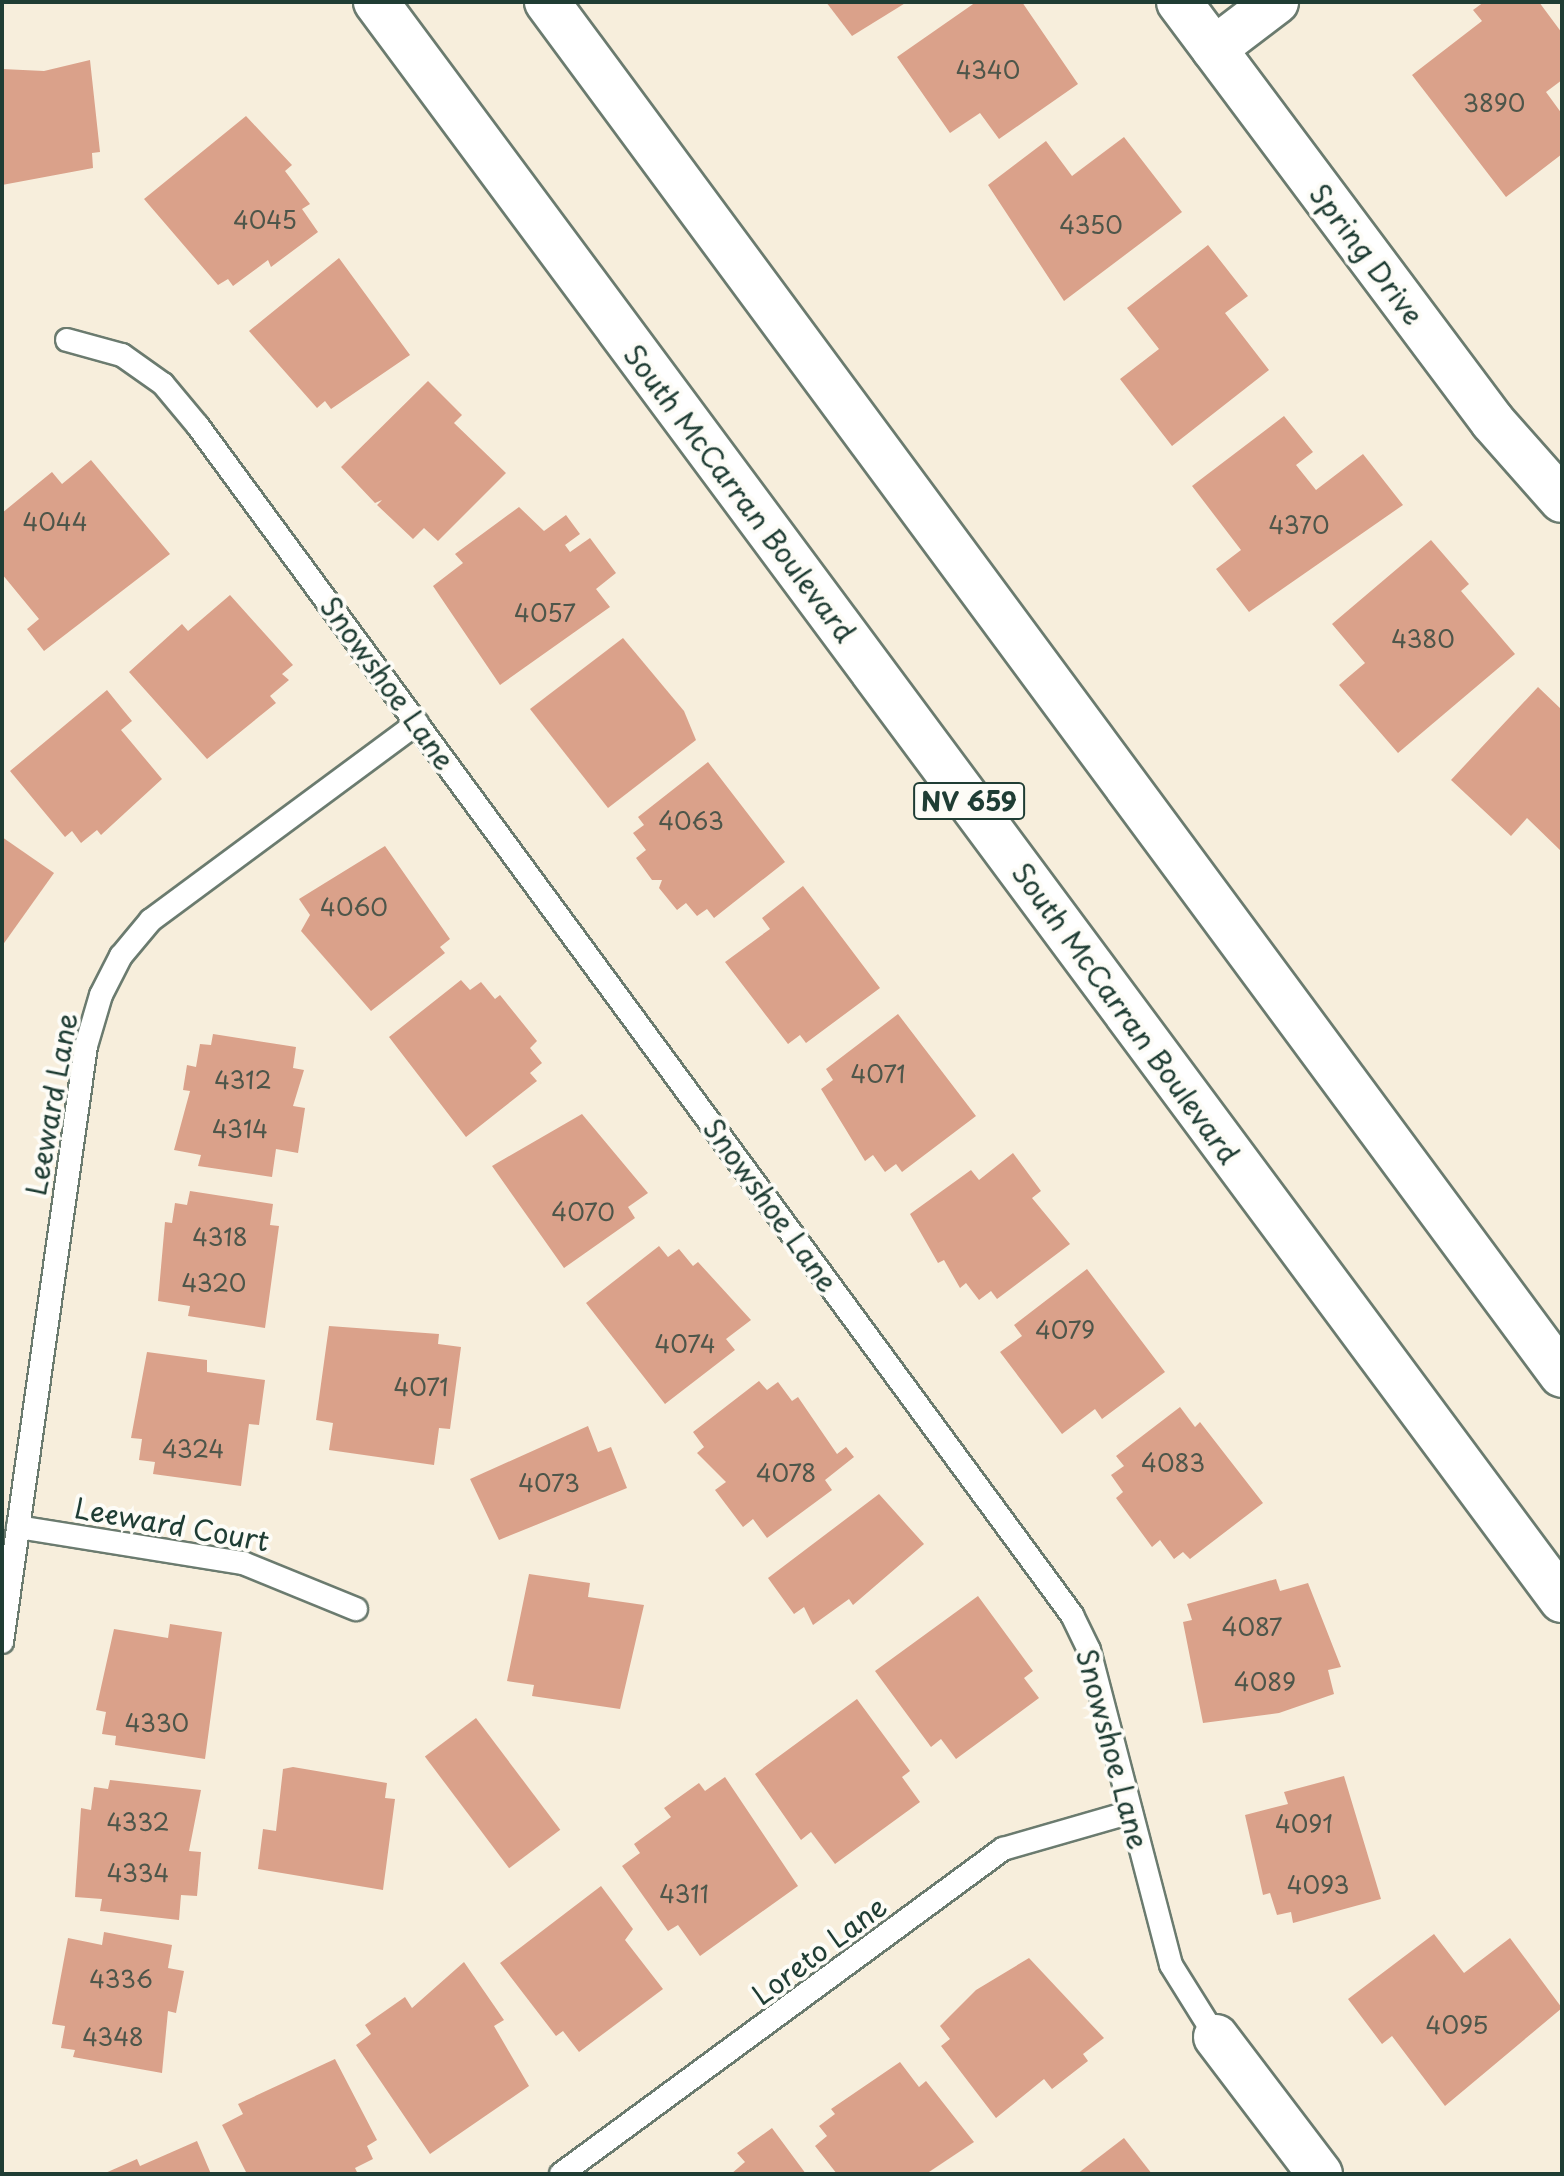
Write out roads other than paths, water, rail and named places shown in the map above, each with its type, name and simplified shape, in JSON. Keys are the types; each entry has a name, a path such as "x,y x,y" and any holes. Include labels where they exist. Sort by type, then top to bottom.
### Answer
{"main road":[{"name":"South McCarran Boulevard","path":"376,2 1562,1600"},
{"path":"547,2 1562,1375"},
{"name":"Spring Drive","path":"1179,2 1493,422 1562,500"},
{"path":"1214,49 1276,2"},
{"name":"Snowshoe Lane","path":"1216,2037 1320,2174"}],"lane":[{"name":"Snowshoe Lane","path":"67,340 122,355 163,384 417,723 1072,1615 1089,1650 1171,1965 1216,2037"},
{"name":"Leeward Lane","path":"2,1642 86,1046 114,969 151,920 417,723"},
{"name":"Leeward Court","path":"18,1527 243,1563 356,1609"},
{"name":"Loreto Lane","path":"561,2174 1003,1849 1131,1812"}]}
